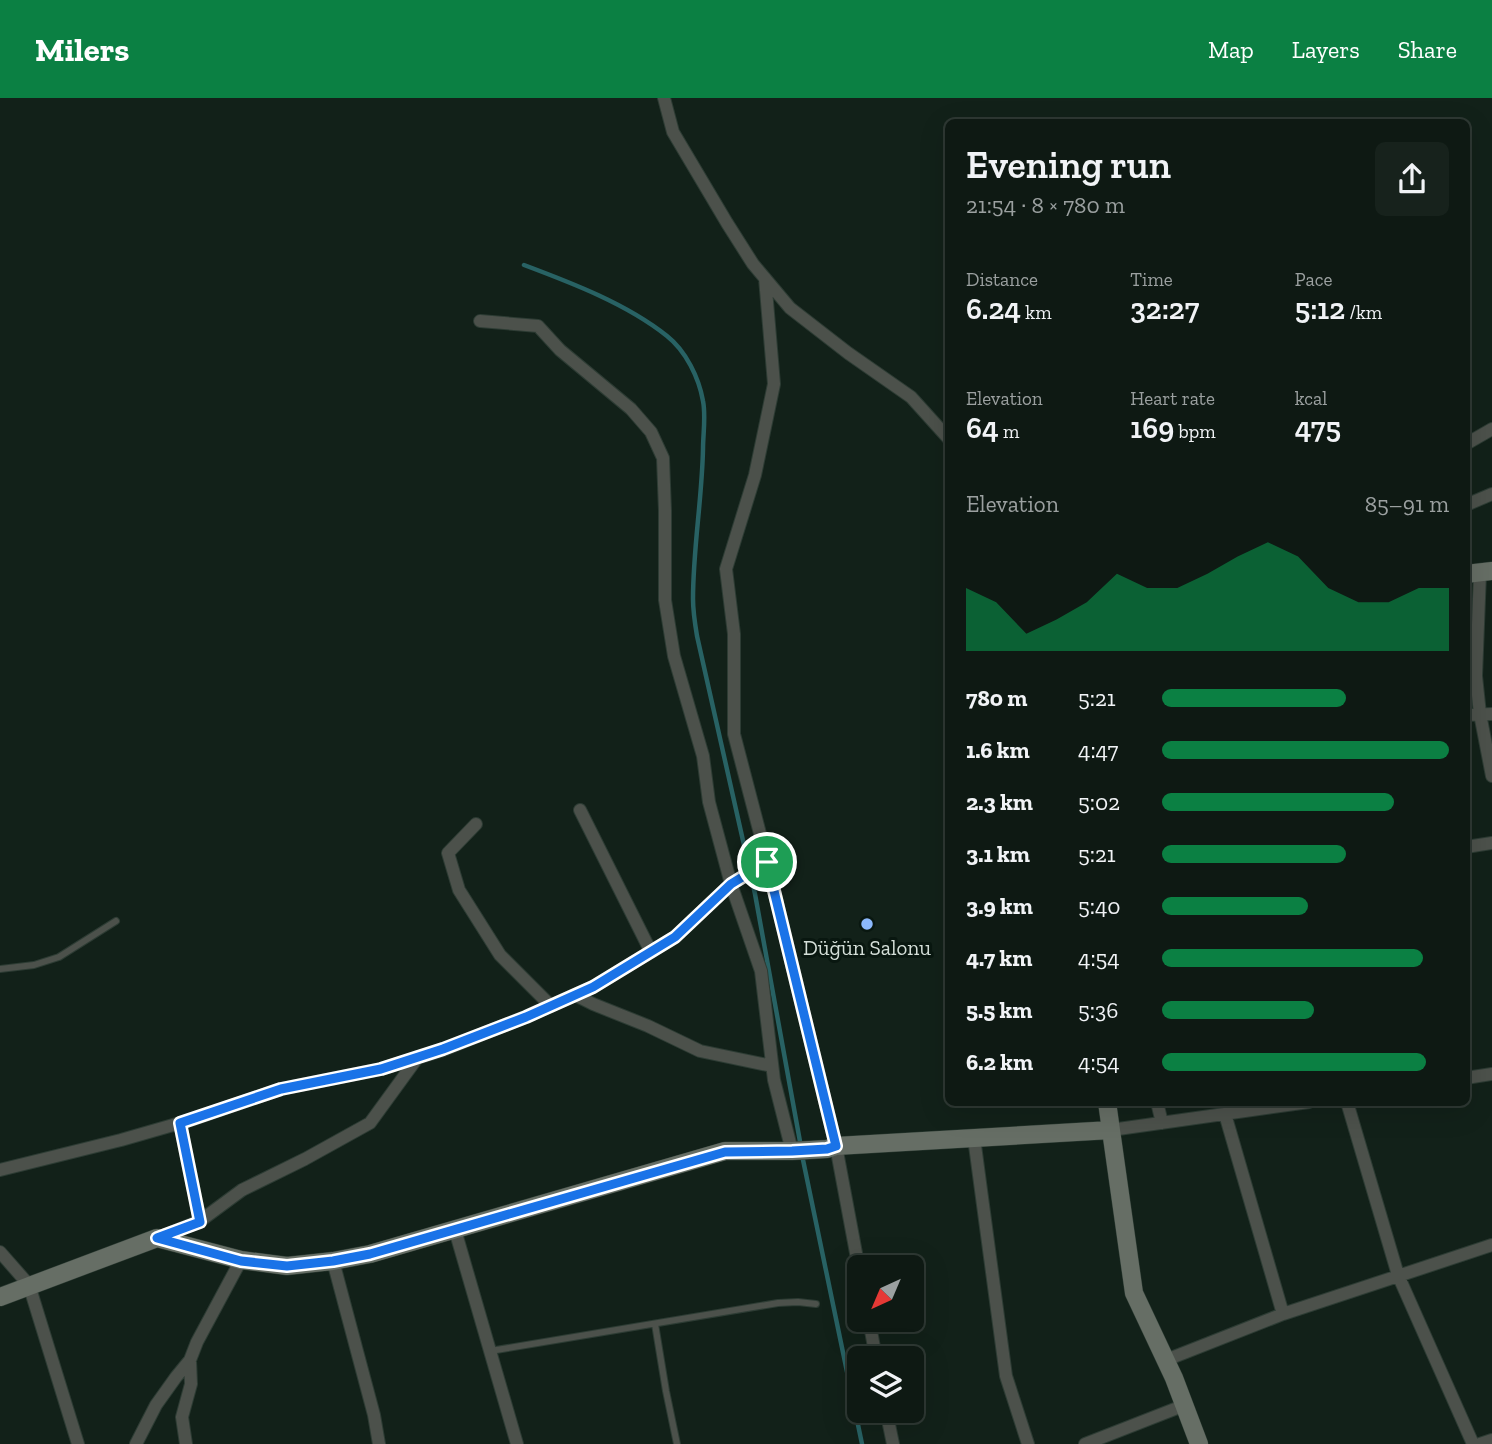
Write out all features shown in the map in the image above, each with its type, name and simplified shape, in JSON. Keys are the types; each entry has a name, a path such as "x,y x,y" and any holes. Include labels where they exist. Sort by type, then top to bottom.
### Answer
{"street":[{"path":"664,98 673,132 753,264 790,307 848,353 911,397 945,435"},
{"path":"765,278 774,384 755,475 726,569 734,634 734,734 762,865 856,1255"},
{"path":"480,321 538,326 560,349 631,409 651,432 663,458 665,600 674,656 703,756 709,802 761,971 774,1080 792,1151"},
{"path":"1470,442 1492,429"},
{"path":"1470,503 1492,494"},
{"path":"1479,573 1476,676 1492,776"},
{"path":"580,810 651,952"},
{"path":"476,824 448,853 459,890 500,955 551,1006"},
{"path":"1470,846 1492,843"},
{"path":"0,1170 180,1123 281,1089 381,1069 466,1040 551,1006 593,987 675,937 735,882 762,865"},
{"path":"575,995 700,1051 772,1066"},
{"path":"0,1297 200,1222 242,1190 370,1123 418,1057"},
{"path":"1470,1077 1492,1074"},
{"path":"1108,1106 1134,1293 1166,1360 1199,1444"},
{"path":"1158,1106 1162,1123"},
{"path":"157,1238 241,1261 287,1266 333,1261 370,1254 725,1152 792,1151 1111,1130 1281,1106"},
{"path":"1348,1106 1398,1275 1473,1444"},
{"path":"1225,1114 1283,1314"},
{"path":"180,1123 200,1222"},
{"path":"974,1138 1006,1376 1028,1444"},
{"path":"456,1230 517,1444"},
{"path":"1166,1360 1283,1314 1492,1245"},
{"path":"0,1252 29,1285 78,1444"},
{"path":"136,1444 156,1405 190,1360 241,1261"},
{"path":"333,1261 374,1415 379,1444"},
{"path":"186,1444 183,1417 191,1384 190,1360"},
{"path":"1085,1444 1185,1405"},
{"path":"889,1423 893,1444"},
{"path":"1480,1444 1492,1440"}],"lane":[{"path":"0,969 34,965 59,957 116,921"},
{"path":"490,1351 788,1302 816,1304"},
{"path":"655,1324 677,1444"}],"waterway":[{"path":"524,265 599,295 635,314 674,342 691,366 698,383 704,419 693,580 695,622 755,894 801,1147"},
{"path":"802,1155 862,1444"}],"place":[{"name":"Düğün Salonu","path":"867,924"}],"route":[{"path":"767,862 836,1146 792,1151 725,1152 370,1254 333,1261 287,1266 241,1261 157,1238 200,1222 180,1123 281,1089 381,1069 443,1049 526,1017 593,987 675,937 731,884 767,862"}]}
